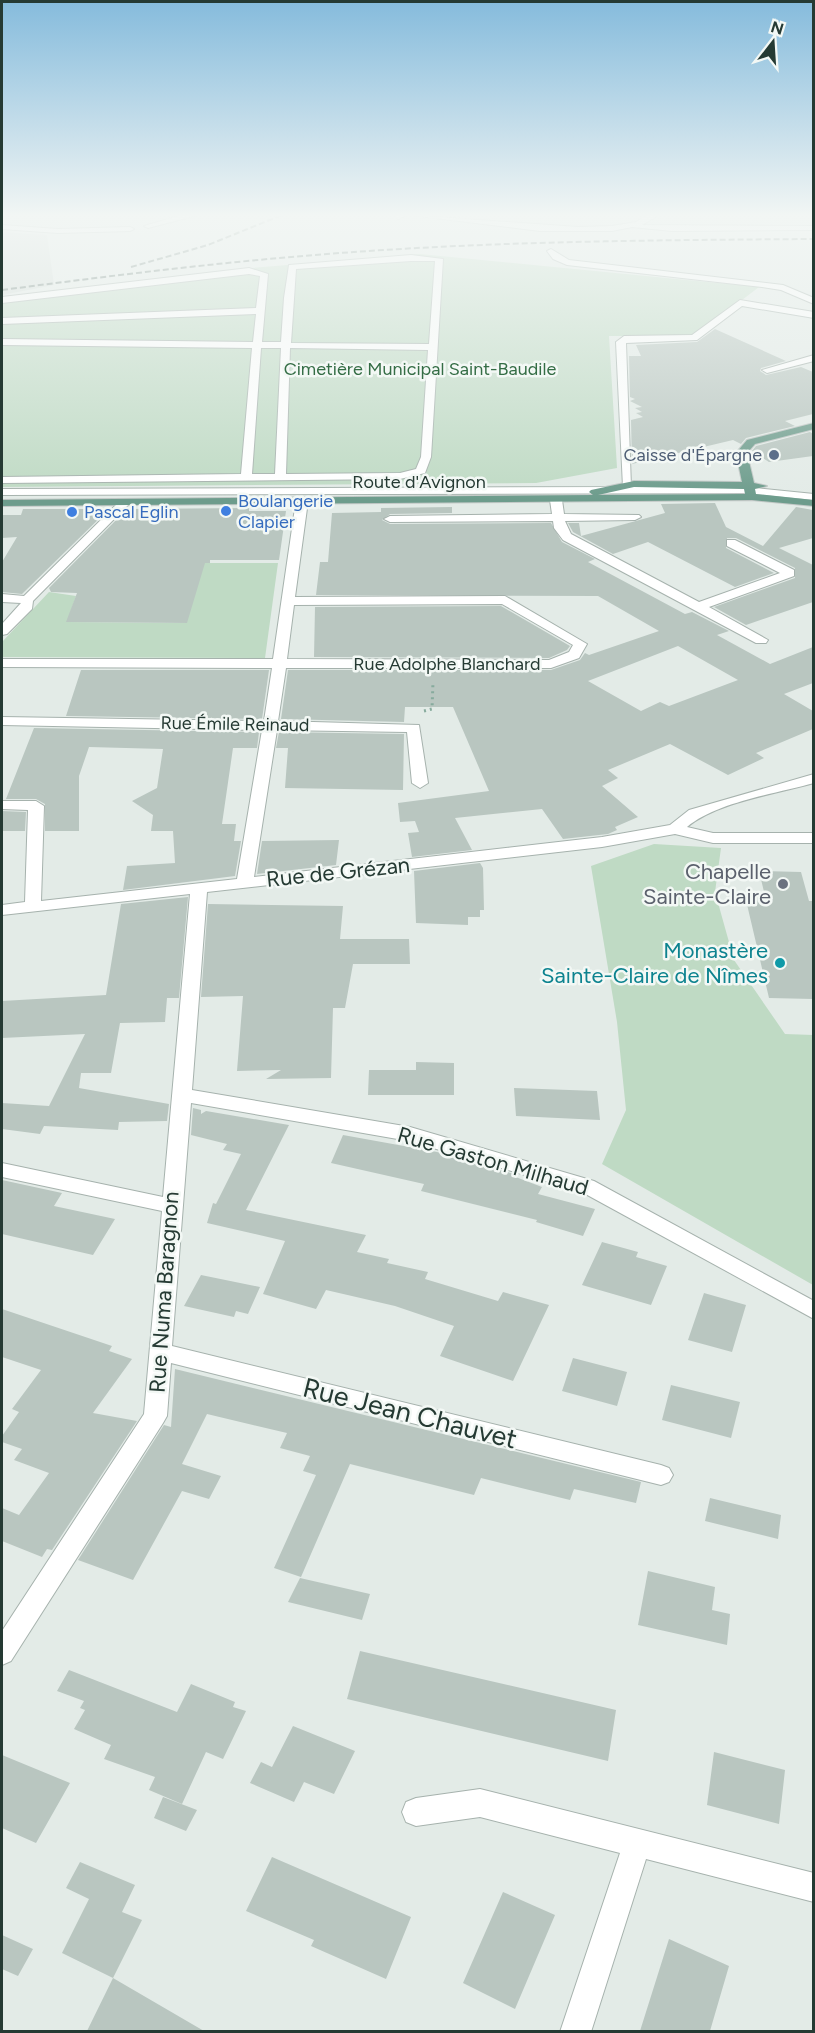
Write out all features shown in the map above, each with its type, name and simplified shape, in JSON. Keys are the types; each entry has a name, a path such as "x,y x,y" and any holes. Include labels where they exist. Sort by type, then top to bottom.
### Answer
{"main road":[{"path":"750,491 741,453 751,442 813,426"},
{"path":"584,499 595,491 627,485 750,491 813,503"},
{"name":"Route d'Avignon","path":"2,503 556,500 750,491"}],"street":[{"path":"63,310 257,345 432,347"},
{"path":"2,342 123,310"},
{"path":"280,476 289,310"},
{"path":"2,480 400,476 421,471 426,457 435,310"},
{"path":"627,485 621,342 631,338 694,338 731,310"},
{"path":"782,310 813,315"},
{"path":"2,321 260,311 246,476"},
{"path":"766,370 813,358"},
{"path":"2,497 338,491"},
{"path":"2,492 750,491 813,495"},
{"path":"556,500 560,528 567,537 761,640"},
{"path":"245,882 272,725 278,663 302,501"},
{"path":"2,631 27,606 27,600 125,502"},
{"path":"390,519 635,516"},
{"path":"698,607 790,573 731,543"},
{"path":"2,598 27,600"},
{"name":"Rue Adolphe Blanchard","path":"2,663 551,664 574,655 580,644 505,600 288,601"},
{"name":"Rue Émile Reinaud","path":"2,722 414,728"},
{"path":"414,728 420,783"},
{"path":"675,829 694,813 813,778"},
{"path":"2,805 36,806 33,908"},
{"path":"675,829 713,838 813,838"},
{"name":"Rue de Grézan","path":"2,910 602,842 675,829"},
{"name":"Rue Numa Baragnon","path":"2,1653 155,1416 199,888"},
{"name":"Rue Gaston Milhaud","path":"181,1095 410,1134 587,1186 813,1311"},
{"path":"2,1170 171,1206"},
{"name":"Rue Jean Chauvet","path":"160,1352 661,1475"},
{"path":"417,1812 480,1803 813,1888"},
{"path":"575,2031 636,1844"}],"path":[{"path":"414,728 415,714 432,709 433,664"}],"green space":[{"name":"Cimetière Municipal Saint-Baudile","path":"2,310 729,310 695,336 609,336 617,468 536,483 2,487"},
{"path":"201,563 278,563 265,658 2,657 2,642 49,592 76,596 67,622 186,623"},
{"path":"654,844 721,848 715,892 734,960 785,1034 813,1035 813,1285 602,1164 626,1110 617,1022 591,866"}],"building":[{"path":"715,329 786,361 761,368 760,371 766,375 801,367 813,372 813,414 785,421 795,426 746,438 741,444 733,440 632,464 631,420 643,417 636,413 642,412 635,408 642,407 630,401 635,399 630,397 629,356 641,356 636,345 697,342"},
{"path":"810,432 813,434 813,456 769,462 752,451 756,446"},
{"path":"715,503 726,527 763,546 796,507 813,510 813,538 779,548 813,565 813,602 746,625 714,607 795,578 795,568 736,538 727,538 726,548 774,573 735,587 648,542 613,554 573,532 568,523 579,523 581,536 665,513 661,504"},
{"path":"452,507 452,513 390,514 382,520 390,524 551,523 562,542 595,559 588,562 685,614 692,612 729,631 717,635 770,664 813,647 813,683 784,694 813,711 813,729 756,753 764,758 728,775 670,744 608,770 618,778 602,786 638,817 615,827 617,830 608,834 563,839 542,809 455,818 472,850 412,857 408,833 419,832 415,821 400,822 398,803 489,791 453,707 405,707 404,722 281,719 288,670 551,670 580,660 585,653 589,655 659,631 598,596 316,595 320,562 328,562 332,513 381,512 381,508","holes":["678,646 738,680 669,706 660,702 641,711 588,681"]},
{"path":"249,508 249,511 286,511 279,560 210,560 210,563 205,563 187,623 66,622 77,593 51,592 49,588 127,509"},
{"path":"23,509 109,509 22,594 2,592 2,562 17,537 2,538 2,515 21,515"},
{"path":"501,606 570,646 567,650 549,658 314,657 315,607"},
{"path":"81,670 269,670 262,719 66,716"},
{"path":"34,728 259,732 257,748 233,748 222,824 236,824 234,841 241,841 235,876 123,890 127,866 175,863 173,831 151,831 153,815 132,801 157,788 163,749 89,747 79,776 79,831 45,831 45,804 36,799 6,799"},
{"path":"279,732 404,734 403,790 285,788 288,748 276,748"},
{"path":"2,811 26,812 25,831 2,831"},
{"path":"339,840 336,865 257,874 262,841"},
{"path":"480,863 483,868 484,910 480,910 480,917 468,917 468,925 416,923 414,871"},
{"path":"759,871 801,872 809,901 813,901 813,999 769,998 745,896 765,896"},
{"path":"188,897 179,998 167,998 165,1022 120,1023 111,1073 81,1073 79,1088 169,1104 167,1121 119,1122 118,1130 44,1126 40,1134 2,1129 2,1103 49,1106 85,1034 2,1038 2,1001 106,995 121,904"},
{"path":"208,904 343,906 340,939 409,939 410,964 353,964 345,1008 333,1008 331,1078 266,1079 281,1070 237,1071 243,996 201,997"},
{"path":"416,1062 454,1063 454,1095 368,1095 369,1070 416,1070"},
{"path":"514,1088 597,1091 600,1120 516,1116"},
{"path":"193,1108 201,1110 201,1114 206,1111 289,1125 246,1210 366,1235 357,1252 389,1259 387,1263 428,1272 425,1279 498,1301 503,1292 549,1305 513,1381 440,1356 454,1326 395,1306 326,1290 316,1309 263,1294 285,1241 207,1223 213,1203 216,1204 241,1154 223,1150 227,1144 191,1135"},
{"path":"343,1135 437,1152 514,1174 513,1176 542,1187 538,1194 595,1209 583,1236 536,1222 537,1220 421,1191 424,1184 331,1163"},
{"path":"2,1180 62,1193 54,1206 115,1219 93,1255 2,1234"},
{"path":"602,1242 638,1252 636,1257 667,1266 651,1305 582,1285"},
{"path":"201,1275 260,1287 248,1314 236,1311 234,1317 184,1306"},
{"path":"704,1293 746,1305 732,1352 688,1340"},
{"path":"2,1309 112,1346 109,1351 132,1359 93,1413 137,1421 52,1550 47,1549 42,1557 2,1541 2,1508 19,1515 49,1473 14,1460 22,1449 2,1442 2,1436 19,1412 12,1409 41,1370 2,1357"},
{"path":"573,1358 627,1372 617,1406 562,1391"},
{"path":"175,1369 641,1482 636,1503 574,1489 570,1500 481,1478 474,1495 350,1464 301,1577 274,1568 316,1475 303,1471 310,1456 280,1448 287,1433 207,1414 182,1464 221,1476 209,1499 182,1491 133,1580 78,1560 164,1425 171,1427"},
{"path":"671,1385 740,1402 731,1438 662,1420"},
{"path":"710,1498 781,1515 778,1539 705,1521"},
{"path":"648,1571 715,1587 712,1610 730,1614 727,1645 638,1625"},
{"path":"300,1578 370,1594 362,1620 288,1602"},
{"path":"360,1651 616,1710 608,1761 347,1699"},
{"path":"69,1670 177,1712 191,1684 235,1702 233,1707 246,1711 223,1759 206,1752 182,1804 149,1790 155,1777 104,1759 111,1745 74,1729 85,1710 80,1708 84,1701 57,1691"},
{"path":"293,1726 355,1751 334,1794 304,1782 294,1802 250,1783 261,1762 272,1767"},
{"path":"714,1752 785,1770 779,1824 707,1805"},
{"path":"2,1755 70,1783 36,1843 2,1828"},
{"path":"163,1797 197,1810 186,1831 154,1818"},
{"path":"272,1857 411,1917 386,1979 311,1946 314,1940 246,1911"},
{"path":"80,1862 135,1885 122,1912 142,1920 113,1978 62,1953 89,1899 66,1888"},
{"path":"503,1892 555,1915 515,2009 463,1983"},
{"path":"2,1935 33,1949 18,1976 2,1969"},
{"path":"669,1939 729,1966 710,2031 640,2031"},
{"path":"113,1978 204,2031 87,2031"}],"place":[{"name":"Caisse d'Épargne","path":"774,455"},
{"name":"Boulangerie Clapier","path":"226,511"},
{"name":"Pascal Eglin","path":"72,512"},
{"name":"Chapelle Sainte-Claire","path":"783,884"},
{"name":"Monastère Sainte-Claire de Nîmes","path":"780,963"}]}
